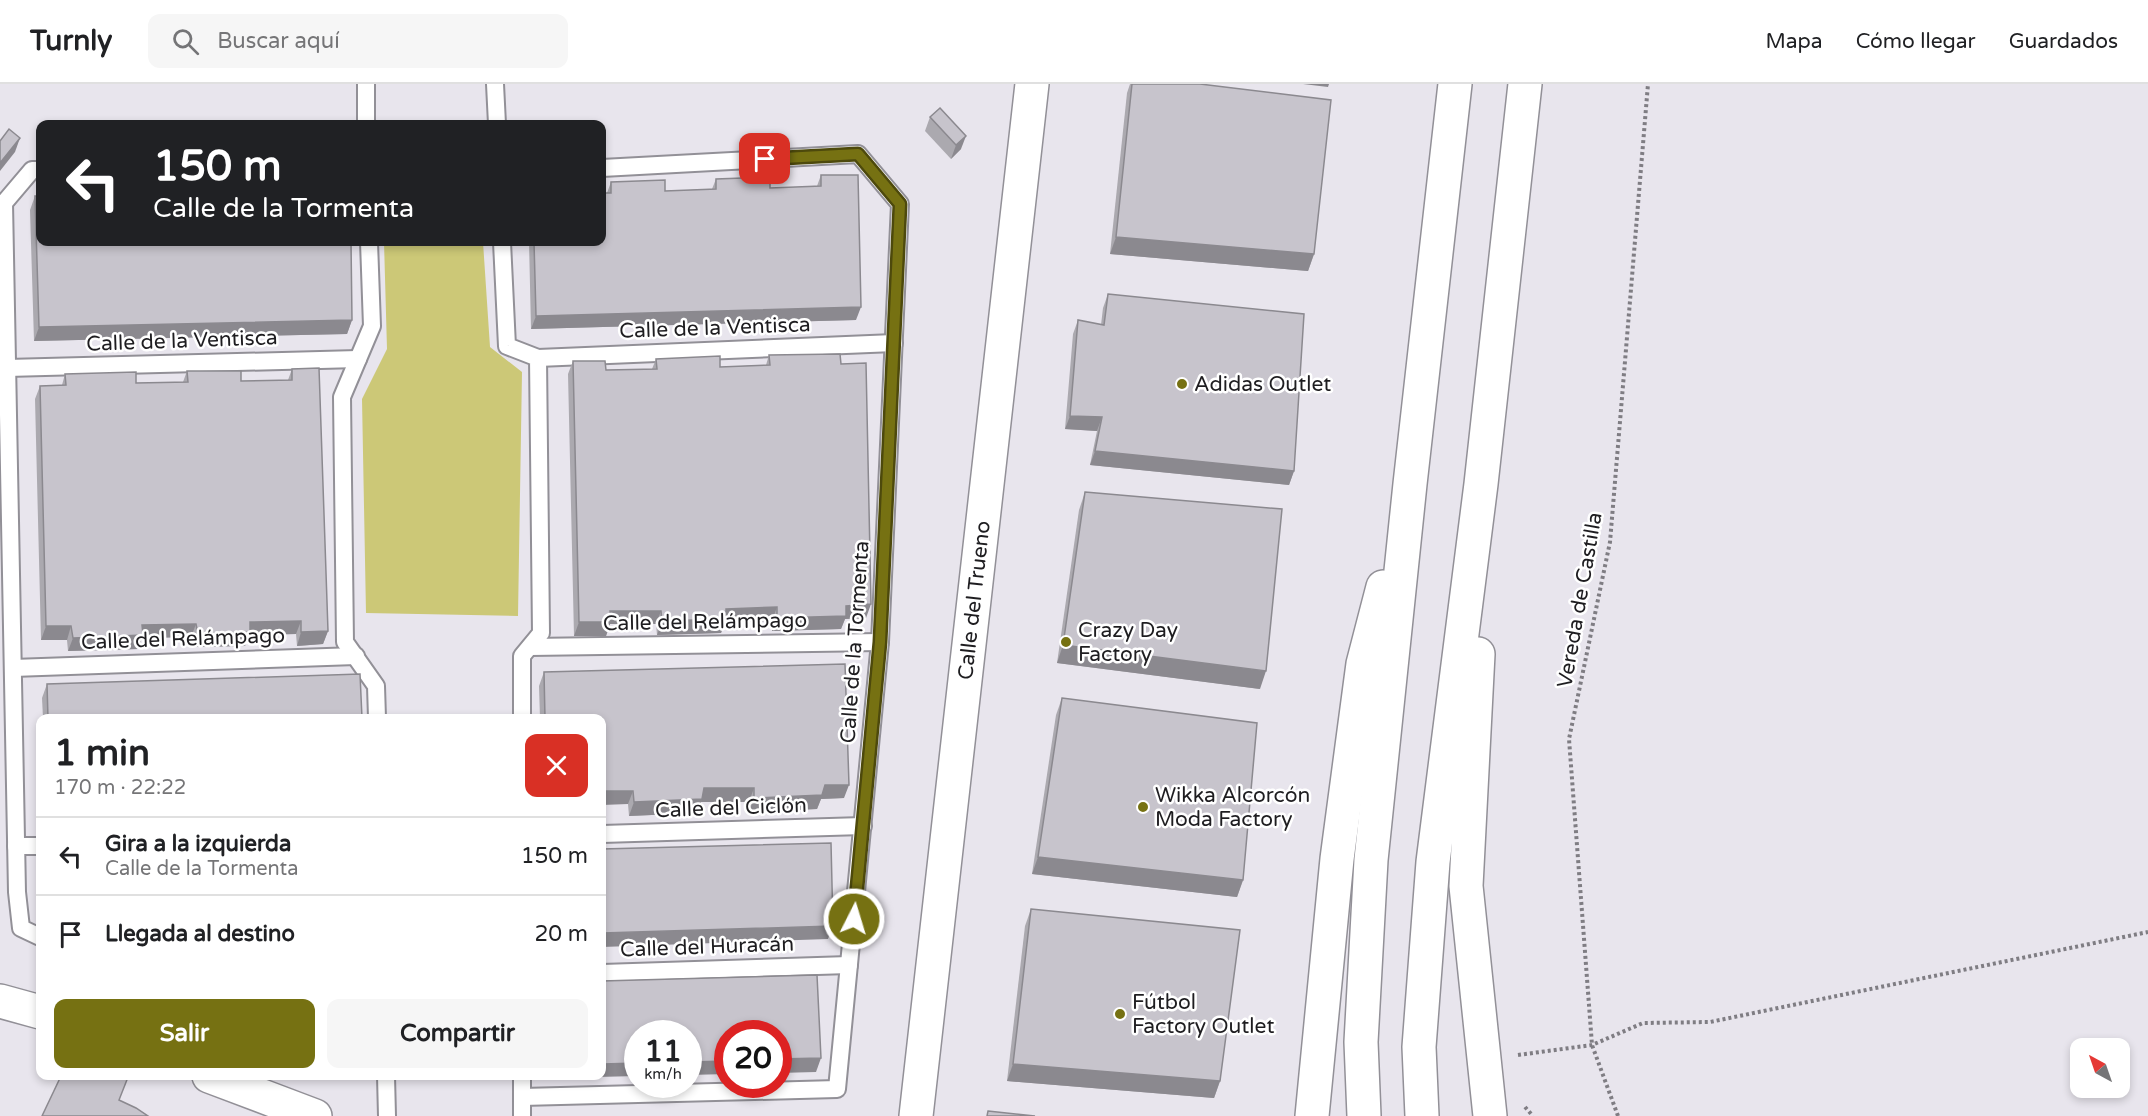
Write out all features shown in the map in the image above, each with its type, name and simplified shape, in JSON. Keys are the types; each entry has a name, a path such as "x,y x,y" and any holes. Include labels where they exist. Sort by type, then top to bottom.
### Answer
{"main road":[{"name":"Calle del Trueno","path":"916,1116 1032,84"},
{"path":"1364,1116 1361,1042 1371,860 1455,84"},
{"path":"1422,1116 1419,1047 1433,862 1481,484 1525,84"},
{"path":"1311,1116 1337,859 1363,664 1410,484"},
{"path":"1481,484 1477,688 1466,886 1490,1116"},
{"path":"0,1001 36,1011"},
{"path":"219,1080 315,1116"}],"lane":[{"path":"366,84 366,120"},
{"path":"495,84 497,120"},
{"name":"Calle de la Tormenta","path":"522,1097 837,1089 880,642 900,204 858,154 606,168"},
{"path":"36,170 32,170 4,203 17,892 21,928 36,935"},
{"path":"369,246 372,326 342,397 345,642 376,686 376,714"},
{"path":"502,246 507,346 538,358 541,633 522,656 522,714"},
{"name":"Calle de la Ventisca","path":"538,358 894,344"},
{"name":"Calle de la Ventisca","path":"7,368 358,358"},
{"name":"Calle del Relámpago","path":"530,647 880,642"},
{"name":"Calle del Relámpago","path":"13,668 356,656"},
{"name":"Calle del Ciclón","path":"606,834 863,826"},
{"path":"16,846 36,846"},
{"name":"Calle del Huracán","path":"606,973 849,965"},
{"path":"386,1080 387,1116"},
{"path":"522,1080 522,1116"}],"path":[{"name":"Vereda de Castilla","path":"1618,1116 1592,1045 1569,739 1610,542 1648,84"},
{"path":"1483,1061 1592,1045 1643,1023 1710,1022 2148,932"}],"shaded area":[{"path":"384,246 483,246 490,347 522,372 518,616 366,613 362,399 387,349"}],"building":[{"path":"1132,84 1200,84 1331,100 1314,254 1116,237"},
{"path":"940,108 966,136 956,145 930,117"},
{"path":"9,129 20,138 0,163 0,141"},
{"path":"821,175 858,175 861,307 536,316 534,246 606,246 606,193 611,193 611,182 665,180 665,191 716,189 716,179 770,177 770,188 821,186"},
{"path":"37,246 351,246 352,320 39,327"},
{"name":"Adidas Outlet","path":"1108,294 1304,314 1294,471 1095,451 1102,417 1070,416 1078,320 1104,325"},
{"path":"840,354 841,364 866,363 871,604 846,606 846,616 777,618 777,607 726,609 726,619 662,621 661,611 610,611 611,622 579,622 573,361 605,361 606,370 657,369 656,359 720,356 720,367 770,365 769,355"},
{"path":"319,368 328,631 301,632 301,621 250,622 250,632 198,634 196,624 142,625 143,635 73,638 71,626 46,626 40,386 66,385 65,374 136,372 136,383 188,382 187,371 241,371 241,381 292,380 292,369"},
{"path":"1085,492 1282,509 1266,671 1063,645"},
{"path":"845,664 849,785 825,785 822,795 754,798 754,788 704,788 702,799 634,802 633,791 606,791 606,714 545,714 544,672"},
{"path":"360,674 362,714 48,714 47,684"},
{"name":"Wikka Alcorcón Moda Factory","path":"1062,698 1257,723 1243,880 1038,857"},
{"path":"831,843 833,926 606,933 606,849"},
{"name":"Fútbol Factory Outlet","path":"1031,909 1240,930 1220,1081 1013,1064"},
{"path":"817,975 821,1058 792,1059 792,1020 714,1020 714,1061 702,1062 702,1020 624,1020 624,1063 606,1064 606,981"},
{"path":"59,1080 127,1080 119,1100 148,1116 42,1116"},
{"path":"988,1111 1035,1116 987,1116"}],"place":[{"name":"Adidas Outlet","path":"1182,384"},
{"name":"Crazy Day Factory","path":"1066,642"},
{"name":"Wikka Alcorcón Moda Factory","path":"1143,807"},
{"name":"Fútbol Factory Outlet","path":"1120,1014"}],"route":[{"path":"765,159 858,154 900,204 880,642 854,919"}]}
